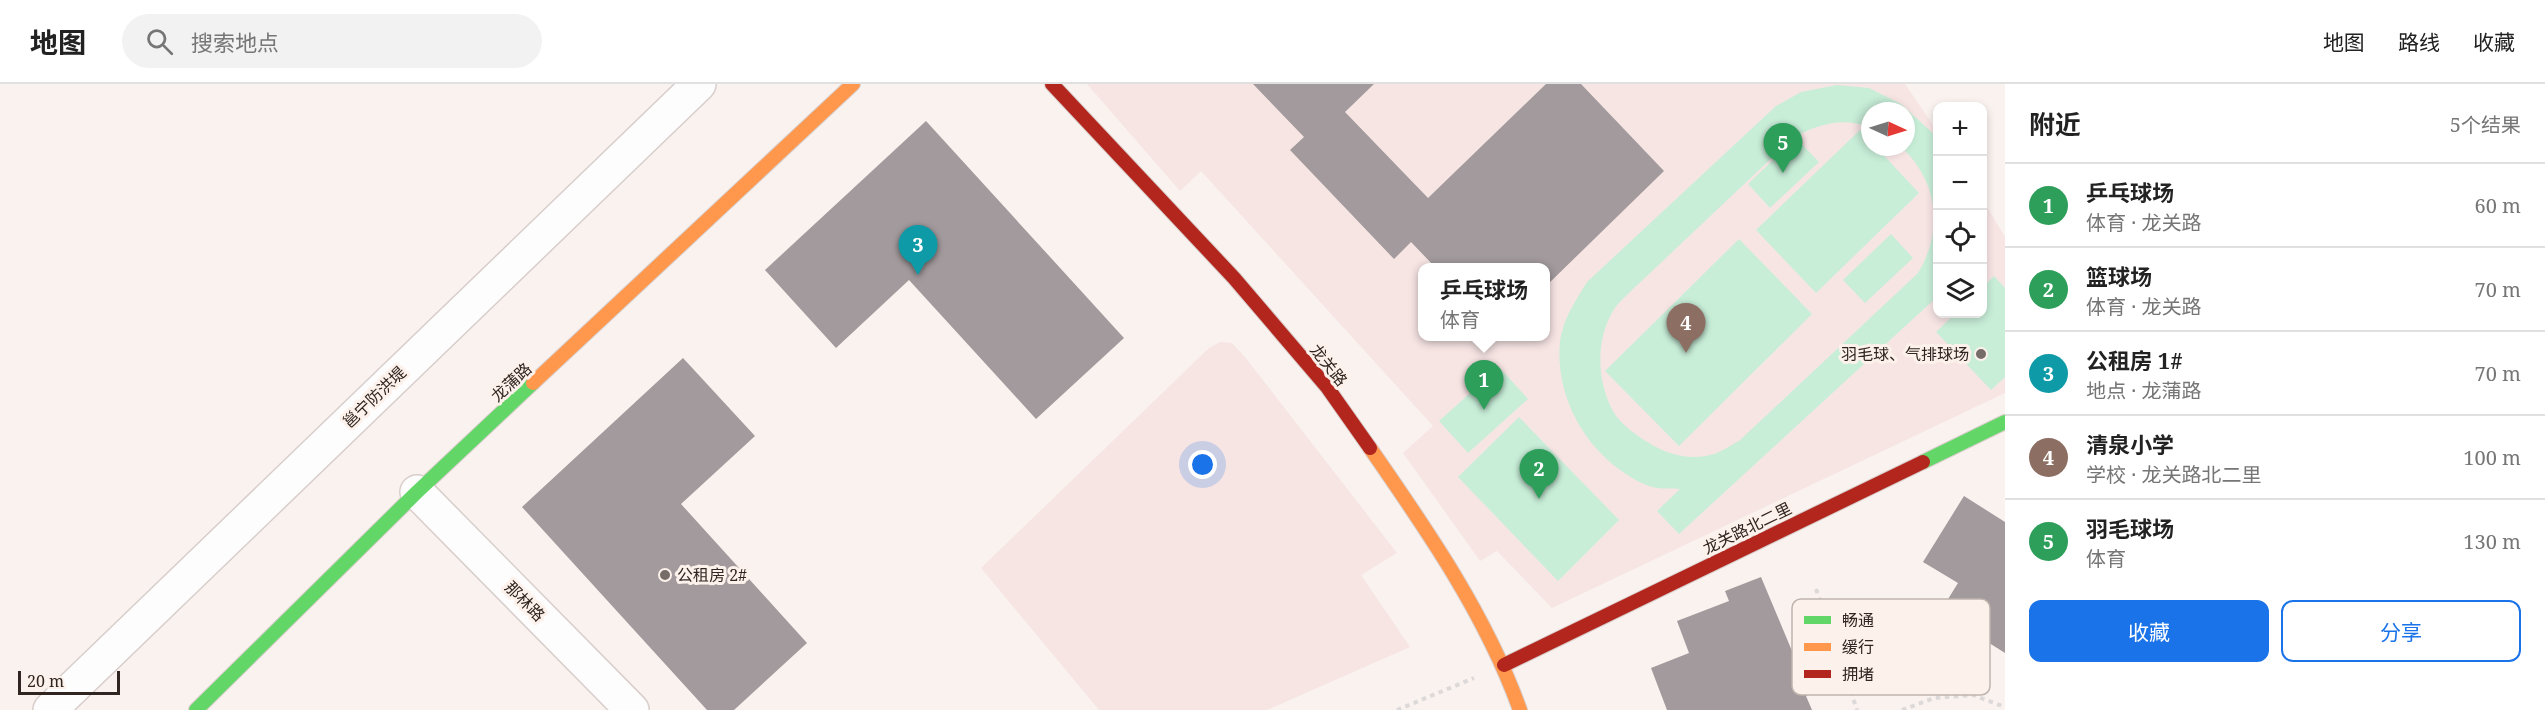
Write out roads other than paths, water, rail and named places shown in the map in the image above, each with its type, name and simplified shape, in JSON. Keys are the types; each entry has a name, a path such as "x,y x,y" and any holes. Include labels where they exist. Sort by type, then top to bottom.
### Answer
{"street":[{"name":"邕宁防洪堤","path":"50,710 699,84"},
{"name":"龙蒲路","path":"196,710 417,492 853,84"},
{"name":"龙关路","path":"1052,84 1234,278 1327,387 1429,532 1504,665 1520,710"},
{"name":"龙关路北二里","path":"1504,665 2005,422"},
{"name":"那林路","path":"417,492 632,710"}],"place":[{"name":"羽毛球场","path":"1783,173"},
{"name":"公租房 1#","path":"918,275"},
{"name":"清泉小学","path":"1686,353"},
{"name":"羽毛球、气排球场","path":"1981,354"},
{"name":"乒乓球场","path":"1484,410"},
{"name":"篮球场","path":"1539,499"},
{"name":"公租房 2#","path":"665,575"}]}
